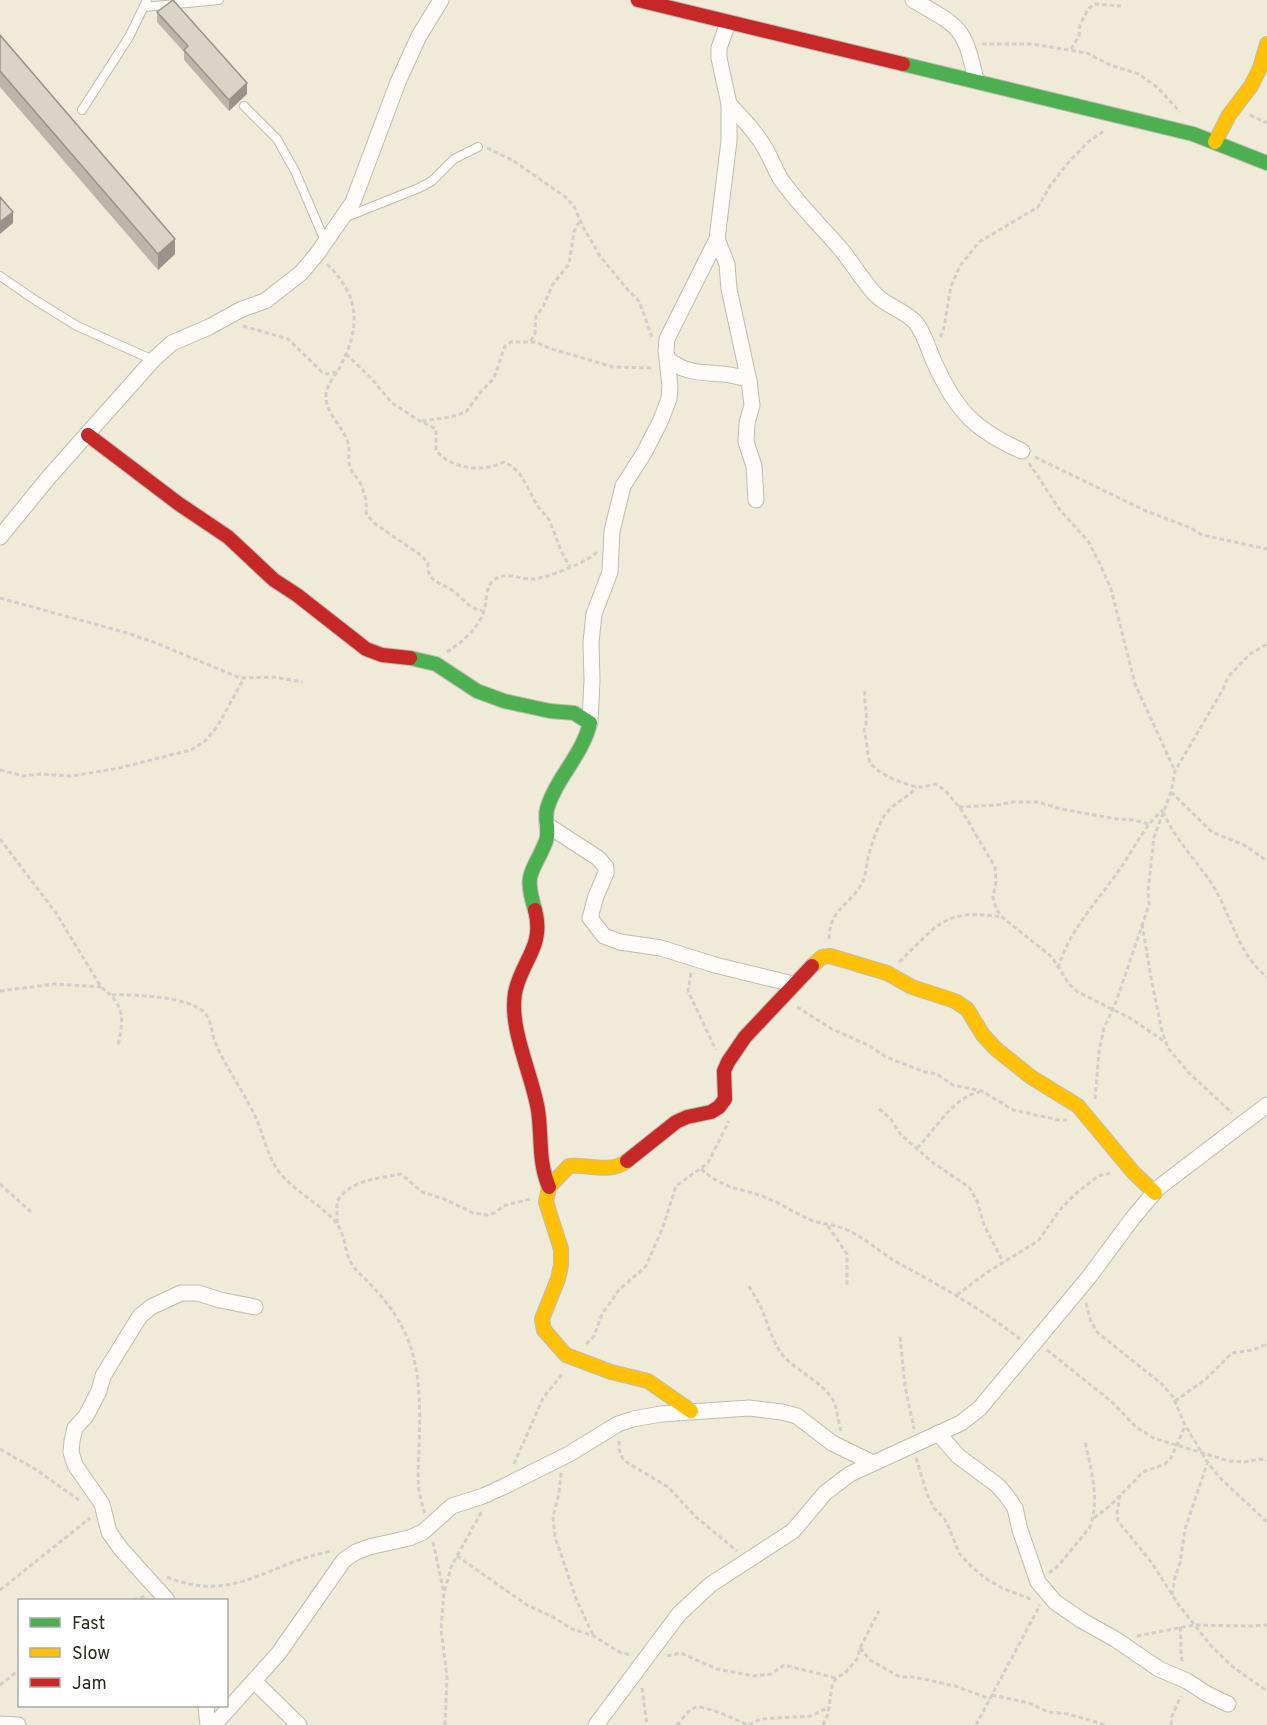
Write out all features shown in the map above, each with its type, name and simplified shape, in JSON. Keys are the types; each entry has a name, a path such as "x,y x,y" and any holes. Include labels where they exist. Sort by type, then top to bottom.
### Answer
{"street":[{"path":"0,537 118,397 153,360 172,343 242,309 265,301 301,273 321,249 352,202 398,82 420,36 441,0"},
{"path":"638,0 693,6 728,23 976,80 1193,134 1267,163"},
{"path":"913,0 956,26 966,41 976,80"},
{"path":"549,1187 543,1176 538,1113 515,1002 515,993 537,943 539,929 528,880 534,860 548,836 545,816 548,805 579,755 588,735 594,614 610,572 610,541 623,486 650,443 669,399 667,339 717,238 726,167 729,104 719,48 728,23"},
{"path":"1215,142 1229,115 1251,86 1260,68 1267,44"},
{"path":"729,104 753,130 781,178 876,295 889,306 907,315 916,324 958,407 976,426 999,441 1022,451"},
{"path":"717,238 727,264 729,289 749,381 752,405 747,423 746,442 754,466 756,500"},
{"path":"667,362 678,368 721,375 738,375 749,381"},
{"path":"88,435 171,498 228,537 274,580 297,595 366,650 436,664 477,691 504,701 550,711 574,713 590,723"},
{"path":"548,825 598,858 606,867 590,918 604,936 620,942 678,952 695,960 791,987"},
{"path":"691,1411 648,1381 629,1378 575,1359 556,1346 544,1330 542,1319 558,1279 561,1265 561,1249 546,1202 549,1187 569,1166 579,1165 602,1169 623,1164 676,1122 711,1112 719,1107 724,1099 724,1071 745,1037 822,957 842,958 887,973 912,987 955,1001 967,1009 983,1035 996,1049 1031,1077 1078,1106 1108,1145 1155,1192"},
{"path":"596,1725 679,1614 710,1585 793,1531 836,1482 961,1423 980,1408 1083,1284 1155,1192 1242,1122 1267,1105"},
{"path":"166,1599 121,1549 109,1532 102,1504 75,1465 71,1452 75,1428 86,1416 99,1391 103,1376 140,1316 151,1307 181,1293 198,1293 255,1307"},
{"path":"214,1725 278,1654 344,1560 356,1552 409,1538 429,1526 452,1506 500,1488 560,1458 618,1424 652,1415 749,1408 797,1416 832,1443 873,1463"},
{"path":"938,1433 958,1456 997,1485 1006,1495 1015,1508 1038,1582 1055,1602 1159,1669 1187,1681 1228,1704"},
{"path":"254,1681 299,1725"},
{"path":"206,1707 208,1725"},
{"path":"0,1724 18,1725"}],"lane":[{"path":"82,110 129,37 146,3 219,0"},
{"path":"244,106 278,139 295,171 321,249"},
{"path":"342,219 419,188 432,181 454,159 478,147"},
{"path":"0,276 77,326 153,360"}],"path":[{"path":"1071,49 1079,36 1080,25 1088,9 1095,4 1121,6"},
{"path":"966,41 978,44 1032,44 1071,49 1139,74 1151,82 1182,114 1193,134"},
{"path":"931,354 943,332 951,286 960,266 979,242 1038,207 1066,165 1088,142 1107,128 1129,118"},
{"path":"478,147 491,149 512,160 567,198 575,208 600,256 639,301 653,340"},
{"path":"531,341 535,333 536,316 543,307 553,284 569,264 574,232 580,220"},
{"path":"321,249 342,278 352,300 355,322 346,354 328,386 326,398 348,442 351,470 360,482 367,502 366,513 374,523 422,556 428,563 427,570 434,582 449,588 472,609 484,611"},
{"path":"236,327 248,327 288,339 322,372 327,374 337,372"},
{"path":"420,421 451,417 466,412 495,378 505,346 511,342 531,341 613,367 646,368 667,362"},
{"path":"346,354 392,403 436,429 436,450 453,464 492,467 504,462 511,466 525,481 538,506 549,519 560,552 570,566"},
{"path":"1022,451 1146,511 1191,528 1202,535 1267,549"},
{"path":"1022,451 1060,510 1088,541 1100,564 1111,589 1135,684 1175,771"},
{"path":"430,663 477,626 484,611 489,588 494,580 504,576 535,579 547,576 585,562 601,546 610,541"},
{"path":"0,598 128,633 244,678 274,677 302,682"},
{"path":"791,987 796,1006 832,1029 870,1046 886,1057 925,1072 938,1074 953,1085 982,1091 1004,1106 1019,1112 1059,1120 1090,1120 1104,1028 1113,1010 1149,905 1148,891 1154,837 1171,792 1175,771 1228,677 1250,654 1267,644"},
{"path":"0,770 24,776 42,774 72,776 118,768 192,750 204,742 217,727 244,678"},
{"path":"865,691 864,701 868,722 864,730 872,765 883,775 916,786 935,784 941,786 958,807 995,867 996,882 993,897 996,909 1003,918 1052,957 1069,984 1078,992 1130,1018 1165,1042 1178,1061 1242,1122"},
{"path":"827,956 830,927 839,911 862,884 881,823 896,804 910,796 916,786"},
{"path":"1171,792 1212,832 1244,845 1267,861"},
{"path":"958,807 1038,802 1061,809 1149,824"},
{"path":"1058,968 1063,952 1082,919 1121,868 1149,824 1164,810"},
{"path":"1164,810 1173,832 1209,880 1225,906 1240,946 1267,977"},
{"path":"0,839 56,913 101,987 112,995 122,1012 123,1024 117,1045"},
{"path":"887,973 944,921 955,915 970,913 1003,918"},
{"path":"1142,922 1165,1042"},
{"path":"695,960 688,991 724,1071"},
{"path":"0,991 55,984 101,987"},
{"path":"112,995 129,994 163,998 202,1010 207,1015 215,1042 257,1119 277,1168 306,1198 337,1224"},
{"path":"917,1148 953,1107 973,1093 982,1091"},
{"path":"879,1109 890,1118 901,1134 933,1162 969,1186 977,1201 984,1225 1003,1262"},
{"path":"445,1725 447,1677 441,1629 444,1593 451,1567 471,1528 500,1488 543,1398 594,1336 602,1314 619,1290 645,1266 663,1227 676,1186 708,1163 729,1122 730,1115"},
{"path":"700,1168 716,1182 763,1197 813,1221 842,1228 934,1285 957,1295 1033,1344 1112,1402 1135,1426 1153,1438 1229,1461 1267,1461"},
{"path":"957,1295 1003,1262 1038,1241 1059,1211 1098,1176 1133,1172"},
{"path":"444,1593 429,1526 418,1496 418,1384 414,1356 405,1331 389,1304 354,1267 347,1256 337,1224 337,1201 348,1188 365,1181 401,1174 422,1192 444,1198 473,1213 487,1215 506,1205 532,1198 549,1187"},
{"path":"0,1184 31,1212"},
{"path":"827,1224 847,1254 847,1287"},
{"path":"1083,1284 1091,1322 1098,1333 1163,1385 1176,1401 1185,1425 1208,1464 1267,1522"},
{"path":"749,1286 781,1353 821,1386 835,1402 839,1426 849,1452"},
{"path":"900,1337 908,1409 927,1494 934,1508 944,1518 959,1553 971,1566 1002,1588 1067,1610"},
{"path":"1176,1401 1206,1379 1232,1353 1253,1350 1267,1344"},
{"path":"618,1424 619,1449 623,1460 668,1487 696,1517 748,1560"},
{"path":"1093,1520 1143,1472 1165,1464 1171,1458 1185,1425"},
{"path":"1038,1582 1059,1565 1090,1527 1093,1520 1094,1492 1085,1442"},
{"path":"0,1449 35,1469 81,1501"},
{"path":"560,1458 559,1493 554,1517 555,1537 577,1601 594,1636"},
{"path":"1172,1595 1185,1529 1208,1464"},
{"path":"1120,1495 1118,1521 1152,1563 1194,1625 1233,1667 1267,1691"},
{"path":"0,1590 95,1515 109,1532"},
{"path":"160,1574 196,1586 225,1585 255,1579 317,1554 334,1551 356,1552"},
{"path":"457,1557 527,1605 572,1629 594,1636 619,1652 645,1658 681,1653 717,1669 754,1676 771,1674 784,1665 837,1678"},
{"path":"976,1725 1041,1603"},
{"path":"823,1725 832,1686 857,1659 860,1648 879,1611"},
{"path":"1115,1639 1194,1625 1267,1625"},
{"path":"1172,1725 1172,1716 1187,1681 1179,1650 1180,1627"},
{"path":"860,1648 870,1660 900,1677 914,1677 955,1686 990,1699"},
{"path":"0,1685 18,1671"},
{"path":"632,1675 643,1690 647,1725"},
{"path":"992,1695 1029,1703 1048,1713 1068,1714 1106,1725"},
{"path":"677,1725 694,1707 700,1707 748,1725 761,1719 811,1716 829,1707"}],"building":[{"path":"173,0 247,83 229,100 184,50 188,46 157,12"},
{"path":"0,35 175,239 158,254 0,71"},
{"path":"0,197 13,212 0,222"}],"traffic: fast":[{"path":"903,64 1193,134 1267,163"},
{"path":"410,658 436,664 477,691 504,701 550,711 574,713 590,723 581,746 556,787 547,809 547,837 530,880 531,897 535,910"}],"traffic: slow":[{"path":"1215,142 1229,115 1251,86 1260,68 1267,44"},
{"path":"812,966 822,957 830,956 887,973 912,987 955,1001 967,1009 983,1035 996,1049 1031,1077 1078,1106 1133,1172 1155,1193"},
{"path":"627,1161 606,1168 569,1166 549,1187 546,1202 561,1249 561,1265 558,1279 542,1319 544,1330 566,1355 611,1372 648,1381 691,1411"}],"traffic: jam":[{"path":"638,0 903,64"},
{"path":"88,435 179,504 228,537 274,580 297,595 366,649 382,655 410,658"},
{"path":"535,910 537,923 535,944 518,982 514,1007 518,1036 538,1110 542,1159 549,1187"},
{"path":"627,1161 676,1122 711,1112 719,1107 725,1099 724,1071 728,1062 745,1037 812,966"}]}
